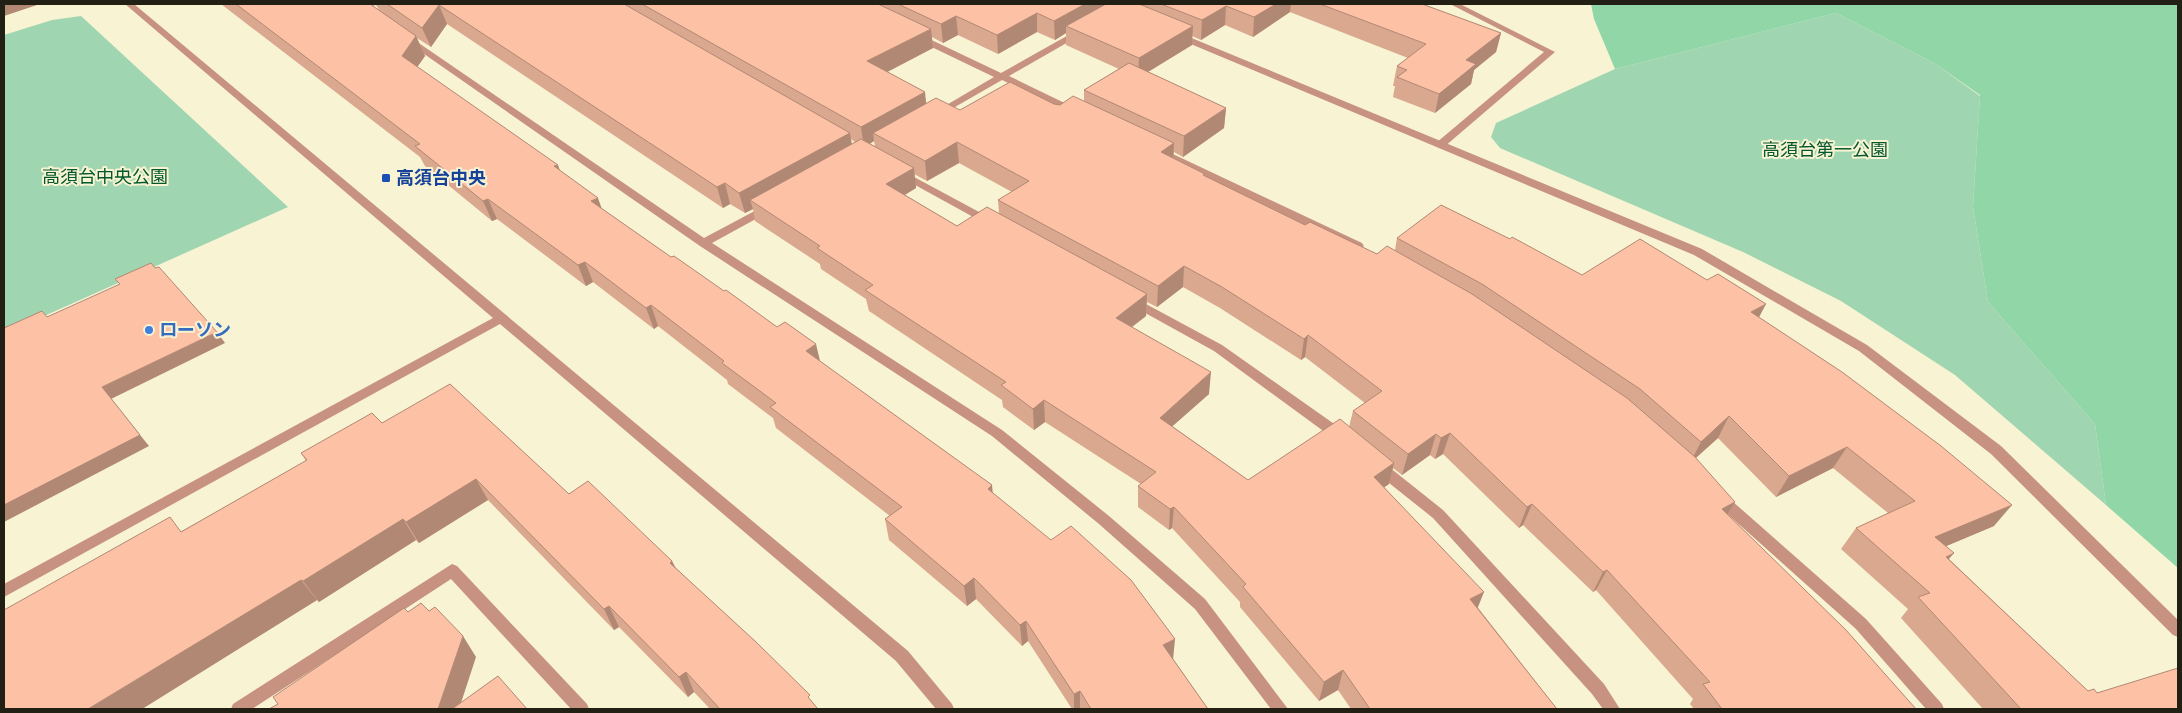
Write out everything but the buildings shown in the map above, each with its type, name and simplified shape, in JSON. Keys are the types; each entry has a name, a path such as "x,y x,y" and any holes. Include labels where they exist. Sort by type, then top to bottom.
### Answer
{"street":[{"path":"129,4 902,656 946,709"},
{"path":"1440,145 1550,52 1454,4"},
{"path":"925,120 1095,24"},
{"path":"1164,29 1698,252 1863,348 1996,450 2178,630"},
{"path":"396,30 704,243 1013,445 1104,520 1200,604 1280,709"},
{"path":"903,30 1082,114"},
{"path":"1145,144 1342,237 1367,252"},
{"path":"892,168 1003,230"},
{"path":"704,243 781,201"},
{"path":"1123,296 1218,348 1327,424 1349,442"},
{"path":"4,591 502,318"},
{"path":"1371,460 1438,514 1598,689 1612,709"},
{"path":"1706,486 1861,624 1936,709"},
{"path":"239,709 452,570 580,709"}],"green space":[{"path":"1591,4 2178,4 2178,568 2106,505 2095,424 1988,302 1973,207 1980,95 1934,63 1836,13 1615,69 1594,19"},
{"name":"高須台第一公園","path":"1836,13 1934,63 1980,96 1973,207 1988,302 2095,424 2106,505 1955,375 1841,301 1743,252 1500,148 1491,137 1496,123 1615,69"},
{"name":"高須台中央公園","path":"81,16 288,207 4,334 4,35 52,20"}],"place":[{"name":"高須台中央","path":"386,178"},
{"name":"ローソン","path":"149,330"}]}
